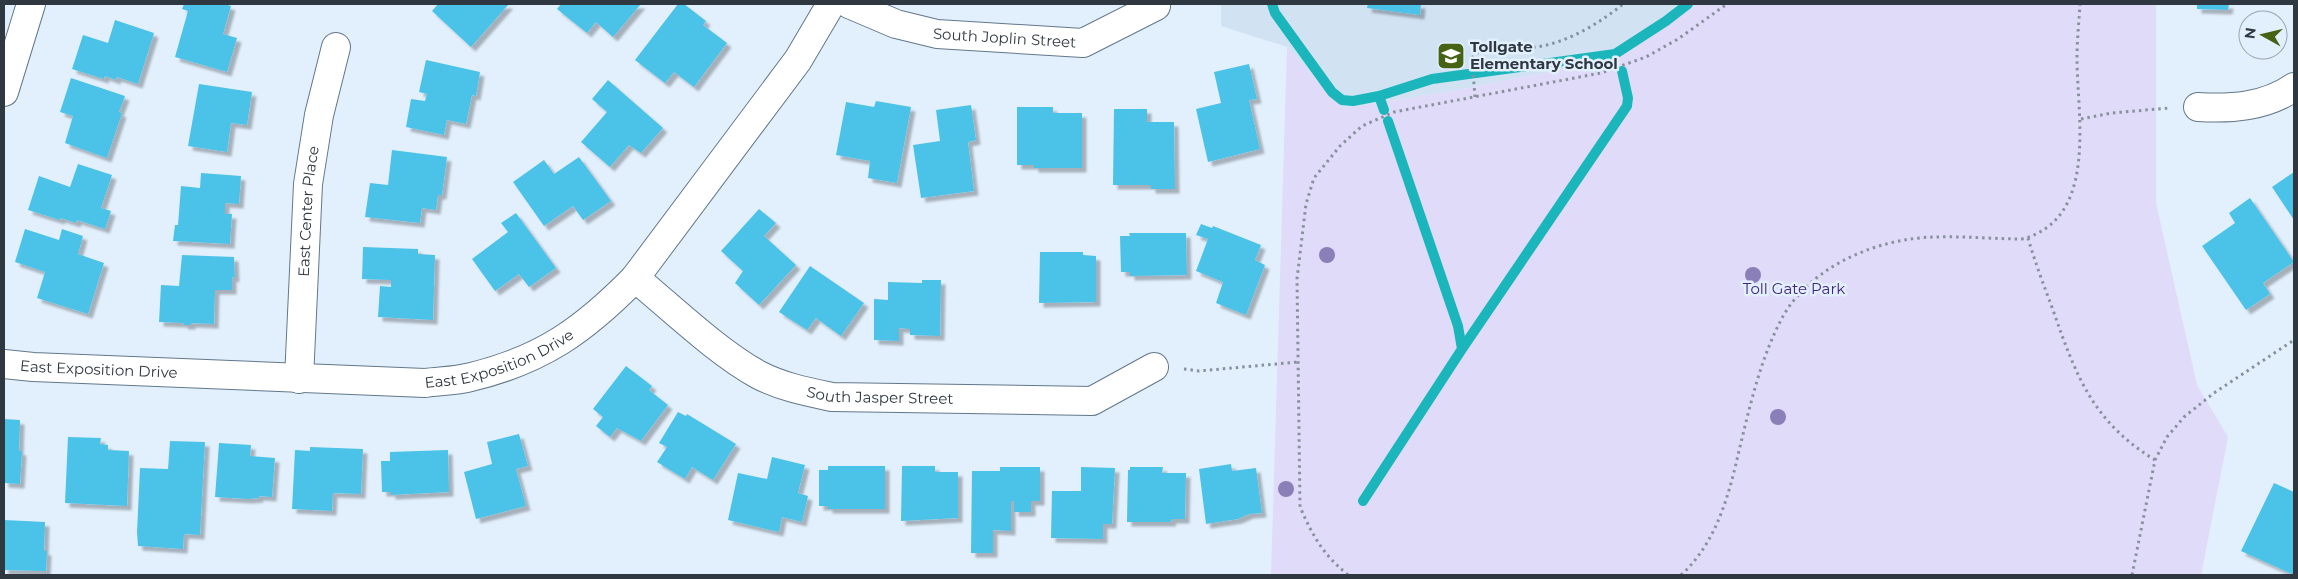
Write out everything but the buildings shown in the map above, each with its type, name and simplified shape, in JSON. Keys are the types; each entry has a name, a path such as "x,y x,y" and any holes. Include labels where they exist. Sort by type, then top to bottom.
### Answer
{"street":[{"path":"4,92 32,4"},
{"name":"East Exposition Drive","path":"4,364 299,379 425,383 470,378 528,360 568,338 603,311 635,278 798,60 831,4"},
{"name":"South Joplin Street","path":"849,4 896,24 937,34 1083,43 1156,6"},
{"name":"East Center Place","path":"299,379 308,184 319,115 336,47"},
{"path":"2198,107 2229,109 2255,104 2286,93 2294,87"},
{"name":"South Jasper Street","path":"635,278 732,357 760,375 800,391 832,397 1092,401 1154,367"}],"path":[{"path":"1476,97 1472,58 1481,49 1536,47 1560,41 1588,27 1623,4"},
{"path":"1348,575 1327,557 1312,535 1300,507 1297,279 1306,204 1314,178 1340,146 1362,126 1394,112 1601,73 1630,63 1678,40 1727,4"},
{"path":"1681,575 1693,565 1724,509 1755,389 1768,350 1780,320 1797,297 1841,261 1864,250 1899,241 1935,237 1973,239 2028,238 2035,236 2053,222 2067,205 2076,178 2081,119 2077,57 2080,4"},
{"path":"2081,119 2138,110 2198,107"},
{"path":"2028,238 2068,354 2086,392 2106,420 2131,445 2155,460"},
{"path":"2132,575 2155,460 2167,438 2184,417 2214,393 2294,340"},
{"path":"1154,367 1199,370 1298,362"}],"shaded area":[{"name":"Tollgate Elementary School","path":"1221,4 1698,4 1648,39 1585,65 1447,92 1343,108 1287,47 1221,26"}],"green space":[{"name":"Toll Gate Park","path":"1698,4 2156,4 2156,203 2197,385 2228,437 2201,575 1271,575 1287,47 1343,108 1447,92 1585,65 1648,39"}],"waterway":[{"path":"1272,4 1275,13 1332,92 1342,100 1353,101 1379,96 1432,79 1615,54 1666,21 1688,4"},
{"path":"1363,501 1462,349 1627,106 1628,98 1622,71"},
{"path":"1379,96 1384,110"},
{"path":"1388,121 1458,326 1462,349"}],"place":[{"name":"Tollgate Elementary School","path":"1451,56"}]}
